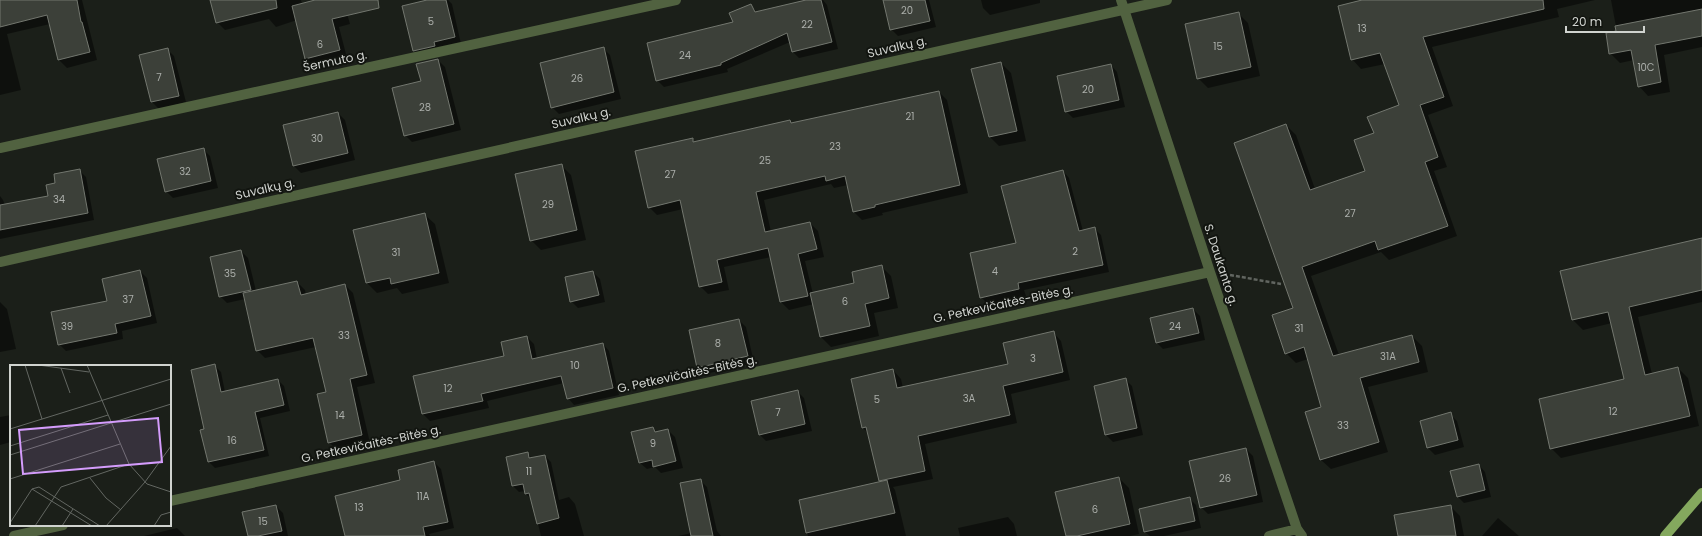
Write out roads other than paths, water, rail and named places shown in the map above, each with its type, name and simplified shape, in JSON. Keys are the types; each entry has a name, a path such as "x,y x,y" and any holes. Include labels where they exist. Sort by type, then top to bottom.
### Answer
{"main road":[{"path":"1665,536 1702,493"}],"street":[{"name":"Šermuto g.","path":"0,148 676,0"},
{"name":"Suvalkų g.","path":"0,262 1123,5 1167,0"},
{"name":"S. Daukanto g.","path":"1123,5 1210,272 1300,532"},
{"name":"G. Petkevičaitės-Bitės g.","path":"171,501 1210,272"},
{"path":"14,536 59,526"},
{"path":"1269,536 1300,532"}]}
